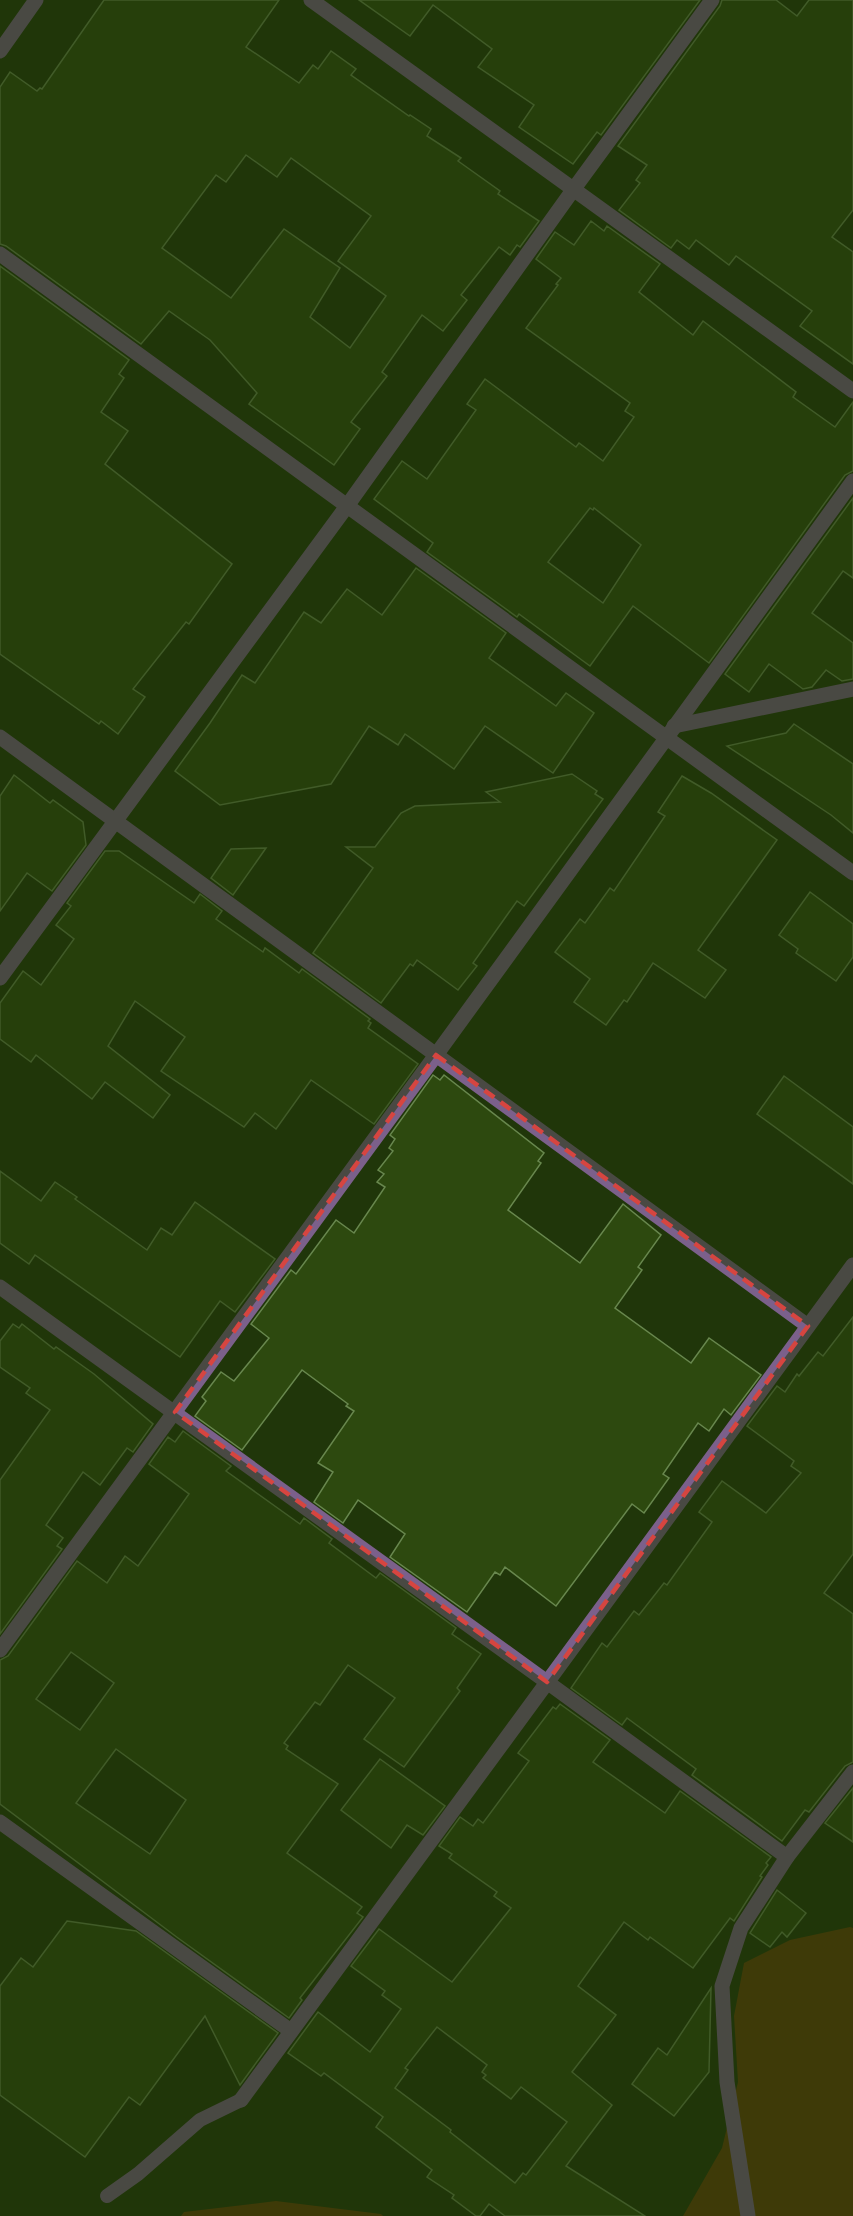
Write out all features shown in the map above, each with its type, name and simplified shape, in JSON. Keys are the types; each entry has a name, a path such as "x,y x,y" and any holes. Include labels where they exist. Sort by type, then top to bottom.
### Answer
{"street":[{"path":"0,51 36,0"},
{"path":"311,0 853,392"},
{"path":"0,978 347,506 712,0"},
{"path":"0,254 853,873"},
{"path":"677,725 853,481"},
{"path":"0,1650 436,1055 661,734 677,725 853,689"},
{"path":"0,737 808,1326"},
{"path":"240,2100 853,1265"},
{"path":"0,1287 787,1857"},
{"path":"748,2216 727,2082 722,1986 741,1928 787,1857 853,1772"},
{"path":"0,1822 291,2031"}],"lane":[{"path":"107,2196 138,2174 200,2120 240,2100"}],"highlighted area":[{"path":"436,1055 808,1326 547,1682 175,1412"}],"shaded area":[{"path":"853,1928 853,2216 683,2216 722,2148 738,2082 734,2016 744,1963 790,1940"},
{"path":"276,2201 383,2216 181,2216 184,2212"}],"building":[{"path":"104,0 279,0 246,47 299,83 313,65 318,69 331,51 356,69 351,75 431,129 427,136 461,158 458,161 500,191 498,194 539,221 520,247 517,245 510,255 499,247 461,295 467,300 443,331 422,315 382,372 387,376 351,422 360,429 334,465 249,404 257,393 210,340 169,311 141,344 6,246 0,244 0,87 10,72 37,91 42,89","holes":["246,155 277,177 291,158 371,216 338,261 386,296 350,348 310,317 340,268 284,229 231,298 162,248 216,175 226,182"]},
{"path":"359,0 700,0 601,135 597,132 573,164 519,127 534,105 478,67 492,49 433,5 410,36"},
{"path":"722,0 776,0 797,16 809,0 853,0 853,210 832,237 853,252 853,364 800,326 812,311 736,256 729,265 696,240 689,249 677,240 671,248 619,210 640,183 636,180 647,165 618,146 720,6"},
{"path":"591,221 604,231 607,226 660,264 639,292 693,335 703,321 796,392 793,397 835,427 853,402 853,471 845,475 709,663 633,606 590,666 519,614 517,617 427,552 433,543 374,499 402,461 427,479 476,410 467,404 485,379 576,447 579,443 603,461 634,417 625,411 630,403 526,328 561,278 536,259 555,232 574,245","holes":["590,508 593,510 594,508 641,545 603,603 548,562"]},
{"path":"0,266 129,360 119,374 124,378 101,412 128,431 105,464 232,564 189,624 186,622 133,689 145,697 118,734 101,721 99,724 0,654"},
{"path":"853,498 853,578 843,571 812,613 853,643 853,679 842,681 826,670 812,687 803,689 769,664 749,692 725,674"},
{"path":"416,568 506,633 489,658 556,706 566,693 594,713 553,773 485,726 454,769 405,734 398,745 369,726 331,784 220,805 175,771 242,675 255,683 304,612 321,623 347,589 382,615"},
{"path":"794,724 853,764 853,833 831,815 727,746 786,733"},
{"path":"572,774 597,791 595,794 603,799 524,906 517,901 473,963 477,966 458,990 417,960 413,966 410,964 381,1003 313,953 373,868 346,847 375,847 401,813 415,806 500,802 486,792"},
{"path":"14,775 50,803 53,800 83,822 86,845 52,891 27,873 0,911 0,796"},
{"path":"682,776 711,793 777,840 698,950 726,970 705,998 653,963 627,1002 624,1000 606,1025 574,1002 590,979 555,952 580,919 585,923 610,888 614,891 665,816 658,812"},
{"path":"266,848 233,895 211,878 231,849"},
{"path":"105,851 119,851 194,903 200,894 222,911 216,919 263,952 265,948 299,973 302,969 370,1019 368,1021 371,1023 368,1028 418,1064 374,1124 311,1080 276,1129 255,1113 244,1127 161,1071 185,1037 135,1001 108,1046 170,1095 153,1118 105,1082 92,1099 36,1055 31,1062 0,1039 0,1003 23,971 41,985 74,939 56,925 71,906 67,903"},
{"path":"810,892 853,924 853,957 836,981 796,953 798,949 779,935"},
{"path":"433,1075 440,1080 444,1075 544,1153 538,1161 541,1163 508,1210 580,1263 623,1204 661,1235 638,1267 642,1270 615,1308 691,1363 709,1338 761,1375 731,1415 724,1409 709,1431 698,1423 663,1474 669,1478 644,1513 632,1504 556,1606 505,1567 500,1575 495,1572 467,1612 390,1557 405,1534 358,1500 343,1523 314,1502 333,1472 318,1463 354,1411 302,1370 242,1450 195,1416 206,1401 202,1397 221,1372 234,1381 269,1338 251,1324 291,1270 296,1274 336,1220 354,1233 385,1187 377,1182 384,1174 378,1170 393,1151 389,1148 395,1139 390,1135"},
{"path":"784,1076 853,1127 853,1184 757,1114"},
{"path":"0,1171 41,1201 55,1182 147,1250 161,1228 172,1235 195,1202 275,1259 235,1312 220,1301 180,1357 35,1255 29,1264 0,1243"},
{"path":"853,1317 853,1554 824,1593 853,1614 853,1762 845,1766 809,1812 805,1810 782,1841 692,1775 696,1769 627,1718 622,1725 571,1688 602,1643 607,1647 634,1611 639,1615 664,1583 667,1585 712,1522 699,1512 722,1481 766,1513 801,1473 791,1466 794,1461 747,1426 777,1386 785,1392 797,1374 799,1376 818,1352 823,1356"},
{"path":"13,1324 19,1328 22,1324 54,1349 56,1347 94,1374 153,1424 133,1452 127,1448 100,1485 83,1472 46,1525 63,1538 57,1546 62,1549 0,1634 0,1480 50,1410 26,1393 30,1388 0,1367 0,1341"},
{"path":"183,1431 231,1466 226,1471 300,1524 304,1518 332,1539 329,1543 376,1578 380,1573 456,1628 452,1634 481,1654 457,1688 460,1691 404,1767 364,1739 395,1698 348,1665 320,1705 315,1702 284,1743 288,1746 286,1749 338,1784 287,1853 362,1907 357,1913 363,1917 300,1998 302,2000 289,2018 0,1804 0,1660 8,1656 77,1561 107,1583 125,1556 138,1566 189,1494 149,1464 168,1437 175,1442","holes":["71,1652 114,1683 80,1730 36,1699","116,1749 186,1800 150,1854 76,1803"]},
{"path":"560,1704 610,1740 593,1762 665,1813 680,1791 771,1857 760,1876 762,1877 734,1921 730,1918 693,1968 650,1937 648,1940 624,1922 578,1986 616,2015 572,2072 612,2105 566,2166 645,2216 505,2216 489,2204 480,2216 476,2216 452,2198 454,2195 427,2177 432,2170 376,2127 383,2117 324,2073 321,2076 288,2053 318,2012 370,2052 401,2009 382,1995 385,1991 351,1966 379,1929 452,1982 511,1908 494,1896 497,1892 449,1858 452,1854 439,1846 460,1817 473,1826 478,1819 483,1823 529,1761 518,1753 553,1707 556,1709","holes":["437,2027 487,2065 482,2072 486,2075 483,2078 511,2099 521,2087 567,2122 526,2175 523,2173 515,2183 450,2132 451,2130 395,2088 408,2070 405,2068"]},
{"path":"380,1759 445,1806 423,1835 407,1825 391,1848 341,1810"},
{"path":"853,1788 853,1842 825,1823"},
{"path":"777,1890 806,1913 787,1937 782,1932 770,1947 750,1933"},
{"path":"67,1921 136,1931 278,2033 240,2085 205,2016 140,2105 129,2097 85,2157 0,2095 0,1986 21,1958 33,1967"},
{"path":"711,1988 709,2072 674,2116 632,2084 658,2048 667,2055"}]}
